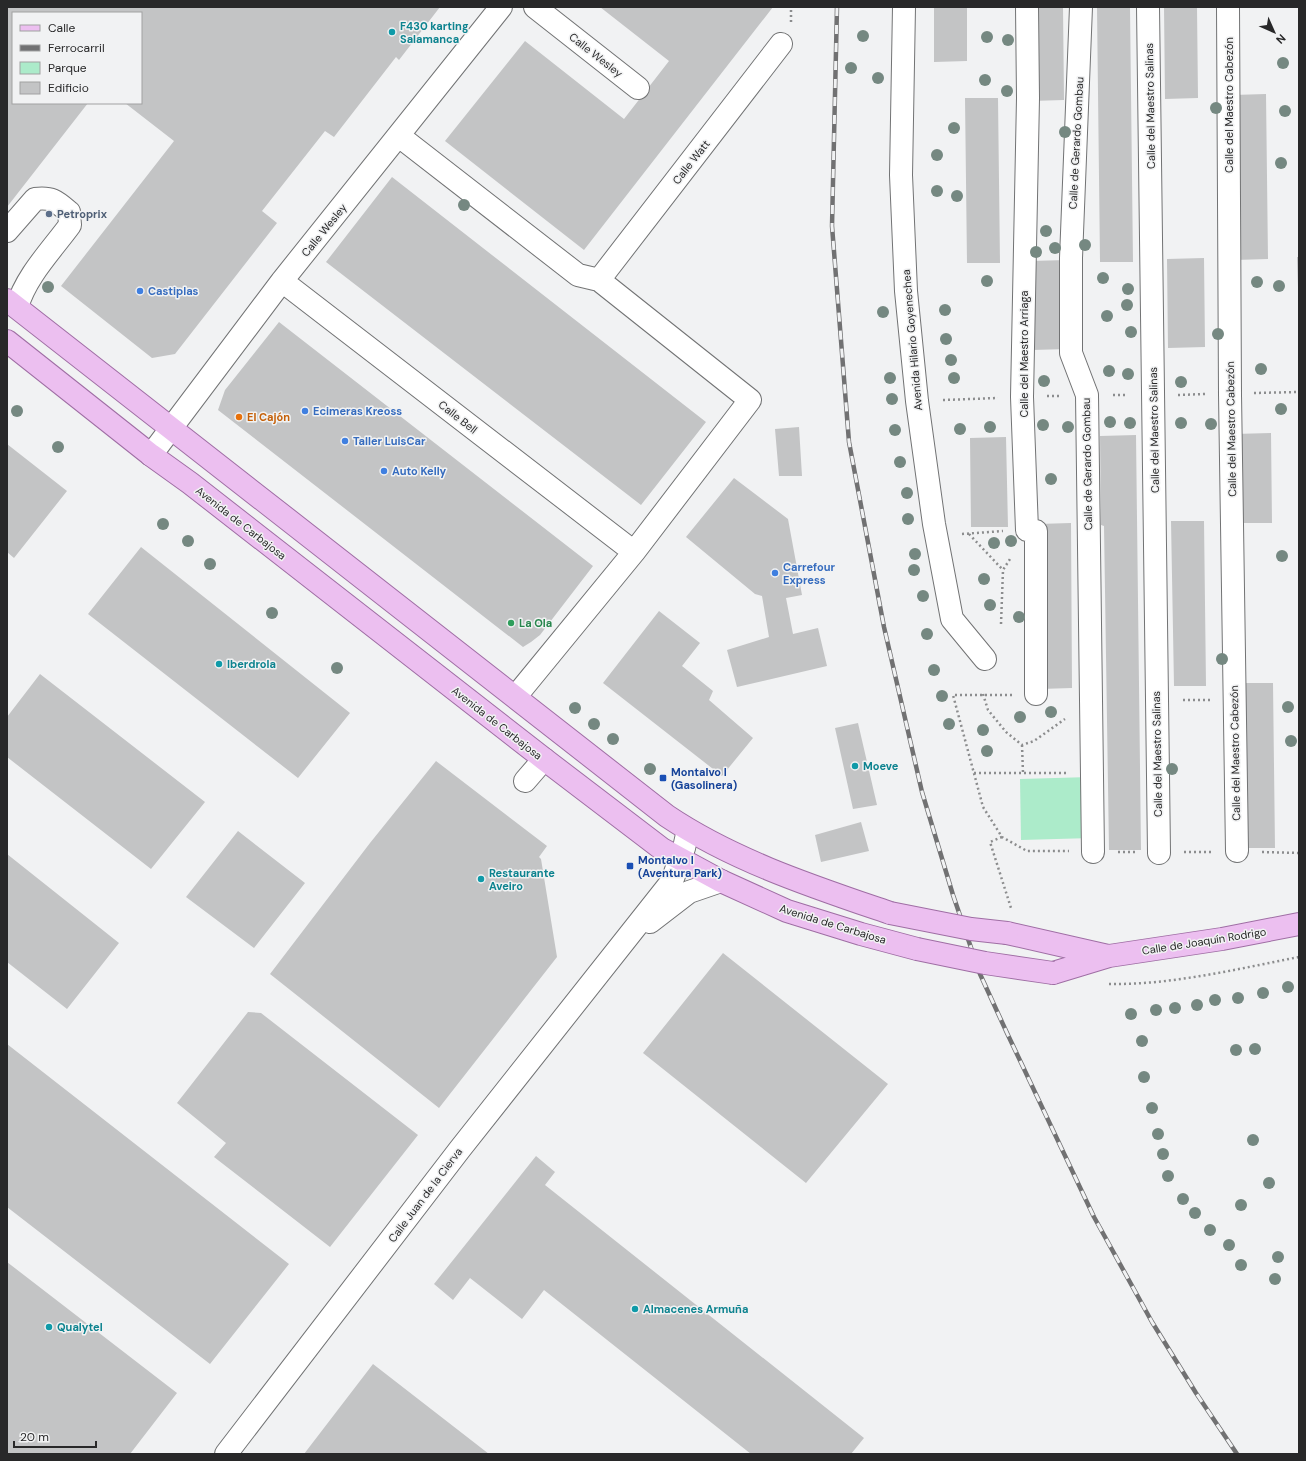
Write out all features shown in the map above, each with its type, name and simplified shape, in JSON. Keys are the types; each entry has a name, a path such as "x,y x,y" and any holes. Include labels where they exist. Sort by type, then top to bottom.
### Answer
{"main road":[{"path":"12,303 516,696 564,737 688,830 800,883 890,913 971,930 1010,923"},
{"name":"Avenida de Carbajosa","path":"7,341 150,455 190,483 544,760 656,845 721,881 787,911 861,934 917,949 985,963 1053,972"},
{"name":"Calle de Joaquín Rodrigo","path":"1010,923 1110,956"},
{"name":"Calle de Joaquín Rodrigo","path":"1053,972 1110,956 1222,939 1299,924"}],"street":[{"name":"Calle Wesley","path":"150,455 282,281 399,136 500,7"},
{"name":"Calle Wesley","path":"535,7 638,88"},
{"name":"Avenida Hilario Goyenechea","path":"904,7 901,175 906,291 917,401 934,524 952,619 985,659"},
{"name":"Calle del Maestro Arriaga","path":"1027,7 1028,98 1022,397 1027,530"},
{"name":"Calle de Gerardo Gombau","path":"1081,7 1071,258 1071,353 1087,395 1093,852"},
{"name":"Calle del Maestro Salinas","path":"1148,7 1159,853"},
{"name":"Calle del Maestro Cabezón","path":"1228,7 1230,394 1237,851"},
{"name":"Calle Watt","path":"600,280 781,44"},
{"path":"399,136 578,275 600,280 750,400 634,552 516,696"},
{"path":"7,231 35,199 48,198 57,202 69,212 70,225 12,303"},
{"name":"Calle Bell","path":"282,281 634,552"},
{"path":"1027,530 1036,531 1036,694"},
{"path":"526,781 544,760"},
{"name":"Calle Juan de la Cierva","path":"226,1454 460,1148 672,881 688,830"},
{"name":"Calle Juan de la Cierva","path":"627,937 639,930 689,892 721,881"}],"path":[{"path":"955,535 1027,530"},
{"path":"1001,624 1003,570 1027,530"},
{"path":"968,534 1003,570"},
{"path":"983,694 988,710 1006,732 1022,744"},
{"path":"953,695 1036,694"},
{"path":"1022,744 1034,741 1060,724 1091,696"},
{"path":"1156,701 1234,699"},
{"path":"1022,744 1023,773"},
{"path":"974,773 1092,773"},
{"path":"1002,837 990,842 1010,923"},
{"path":"1103,984 1127,984 1186,978 1299,957"}],"green space":[{"path":"1090,777 1092,838 1021,840 1020,779"}],"building":[{"path":"7,7 440,7 399,60 396,57 334,137 325,131 262,211 277,223 175,354 152,358 61,286 174,141 126,104 142,104 142,12 12,12 12,104 87,104 7,207"},
{"path":"600,7 773,7 584,250 445,141 525,41 624,119 669,61"},
{"path":"934,7 967,7 967,61 934,62"},
{"path":"1030,7 1063,7 1064,100 1031,101"},
{"path":"1097,7 1130,7 1133,262 1100,262"},
{"path":"1164,7 1197,7 1198,98 1165,99"},
{"path":"1266,94 1268,259 1235,260 1233,95"},
{"path":"965,98 998,98 1000,263 967,263"},
{"path":"392,177 706,422 641,505 326,262"},
{"path":"1297,257 1299,257 1299,287 1298,287"},
{"path":"1204,258 1205,347 1168,348 1167,259"},
{"path":"1067,260 1068,349 1032,350 1030,261"},
{"path":"279,322 593,566 540,635 523,647 218,410 225,390"},
{"path":"799,427 802,476 779,476 775,429"},
{"path":"1271,433 1272,523 1236,523 1234,434"},
{"path":"1136,435 1141,850 1109,850 1104,526 1101,525 1100,436"},
{"path":"1006,437 1008,527 971,527 970,438"},
{"path":"7,444 67,491 14,558 7,552"},
{"path":"734,478 788,519 802,595 786,598 793,634 818,628 827,666 737,687 727,650 769,637 762,596 755,594 686,537"},
{"path":"1171,521 1204,521 1206,686 1174,686"},
{"path":"1071,523 1072,688 1040,689 1038,524"},
{"name":"Iberdrola","path":"141,547 350,713 298,778 88,614"},
{"path":"659,611 700,643 682,666 713,691 709,700 753,738 722,776 603,683"},
{"path":"40,674 205,802 151,869 7,757 7,717"},
{"path":"1240,683 1273,683 1275,848 1242,848"},
{"name":"Moeve","path":"858,723 877,805 853,809 835,728"},
{"path":"436,761 547,846 539,857 541,859 557,957 439,1108 270,974 370,843"},
{"path":"861,822 869,851 821,862 815,835"},
{"path":"238,831 305,883 254,948 186,897"},
{"path":"7,854 119,943 67,1009 7,962"},
{"path":"723,953 888,1084 806,1183 643,1053"},
{"path":"248,1012 261,1013 418,1135 330,1247 214,1157 226,1143 177,1103"},
{"path":"7,1044 289,1264 210,1364 7,1207"},
{"name":"Almacenes Armuña","path":"536,1156 555,1172 545,1185 864,1438 851,1454 751,1454 544,1290 522,1319 470,1278 453,1300 434,1284"},
{"name":"Qualytel","path":"7,1262 177,1393 130,1454 7,1454"},
{"path":"373,1364 489,1454 304,1454"}],"railway":[{"path":"837,7 832,226 849,442 884,627 922,792 953,895 980,974 1094,1217 1152,1322 1196,1393 1237,1454"}],"place":[{"name":"F430 karting Salamanca","path":"392,32"},
{"name":"Petroprix","path":"49,214"},
{"name":"Castiplas","path":"140,291"},
{"name":"Ecimeras Kreoss","path":"305,411"},
{"name":"El Cajón","path":"239,417"},
{"name":"Taller LuisCar","path":"345,441"},
{"name":"Auto Kelly","path":"384,471"},
{"name":"Carrefour Express","path":"775,573"},
{"name":"La Ola","path":"511,623"},
{"name":"Iberdrola","path":"219,664"},
{"name":"Moeve","path":"855,766"},
{"name":"Montalvo I (Gasolinera)","path":"663,778"},
{"name":"Montalvo I (Aventura Park)","path":"630,866"},
{"name":"Restaurante Aveiro","path":"481,879"},
{"name":"Almacenes Armuña","path":"635,1309"},
{"name":"Qualytel","path":"49,1327"}]}
